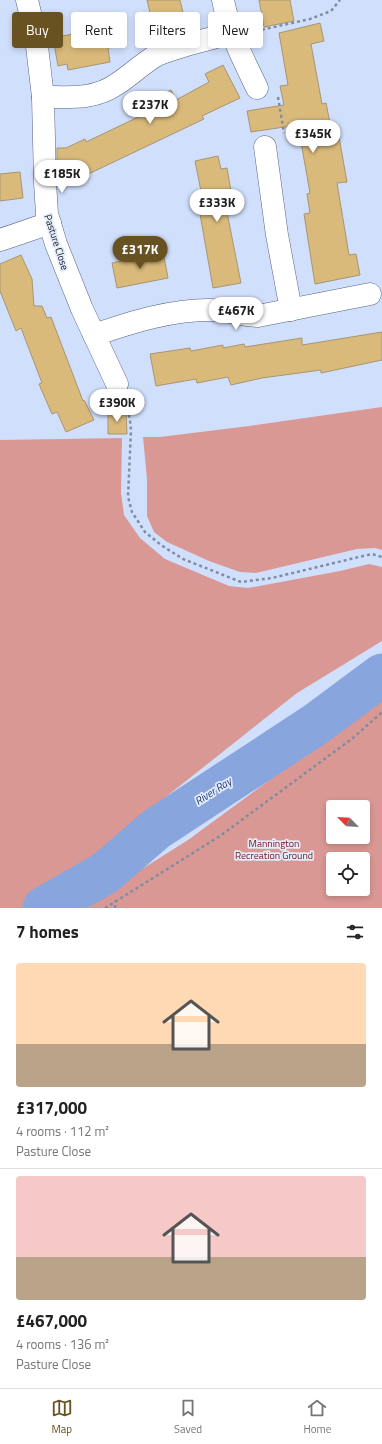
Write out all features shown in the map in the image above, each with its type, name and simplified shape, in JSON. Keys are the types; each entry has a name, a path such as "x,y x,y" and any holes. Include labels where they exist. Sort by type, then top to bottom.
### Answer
{"street":[{"name":"Pasture Close","path":"27,0 36,38 43,96 44,182 47,214 68,277 117,384"},
{"path":"223,0 225,12"},
{"path":"43,96 80,97 99,94 118,84 146,62 162,53 208,40"},
{"path":"238,48 257,88"},
{"path":"265,147 277,235 291,310"},
{"path":"0,240 50,223"},
{"path":"94,335 128,324 184,312 215,310 247,316 258,316 370,294"}],"path":[{"path":"263,30 310,20 331,11 340,0"},
{"path":"257,88 277,93 286,143 265,147"},
{"path":"117,384 128,408 130,420 128,497 132,512 145,532 161,545 183,559 241,582 272,578 372,554 382,557"},
{"path":"105,908 220,836 353,738 382,712"},
{"path":"115,901 115,908"}],"green space":[{"path":"382,407 382,550 375,548 357,549 256,573 240,572 209,561 167,542 154,532 147,516 147,479 143,437 160,437 249,426"},
{"path":"122,438 121,493 124,515 140,538 165,559 229,586 248,588 340,571 369,564 382,567 382,641 297,693 133,823 49,893 26,908 0,908 0,440"},
{"name":"Mannington Recreation Ground","path":"382,699 382,908 80,908 188,840"}],"building":[{"path":"147,0 180,0 183,12 150,12"},
{"path":"259,0 290,0 294,21 264,27 263,12 261,12"},
{"path":"320,23 324,41 311,44 322,104 326,103 333,138 339,137 347,182 337,183 349,255 356,254 360,275 315,284 304,214 310,213 307,194 310,193 298,125 251,132 247,111 284,105 280,86 288,85 279,33"},
{"path":"71,34 71,48 108,48 110,62 68,70 67,64 58,66 55,48 63,48 63,36"},
{"path":"223,65 240,98 202,116 204,119 80,178 76,169 57,169 57,148 66,148 85,139 86,142 153,110 149,101 171,90 176,100 209,82 205,74"},
{"path":"218,156 221,169 227,168 231,191 223,192 241,283 213,288 197,197 202,196 195,161"},
{"path":"20,172 23,198 0,201 0,174"},
{"path":"163,252 168,278 117,288 112,263"},
{"path":"21,255 32,279 34,306 42,306 47,318 51,317 83,401 84,400 94,420 66,432 57,412 52,414 39,384 42,383 21,328 16,331 0,291 0,264"},
{"path":"382,332 382,360 321,373 321,370 262,378 231,385 228,377 197,383 196,379 156,386 150,354 190,348 191,351 223,345 223,348 244,344 245,347 302,338 302,345"},
{"path":"108,412 126,412 127,434 108,434"}],"waterway":[{"name":"River Ray","path":"44,908 105,873 156,829 316,724 382,675"}]}
